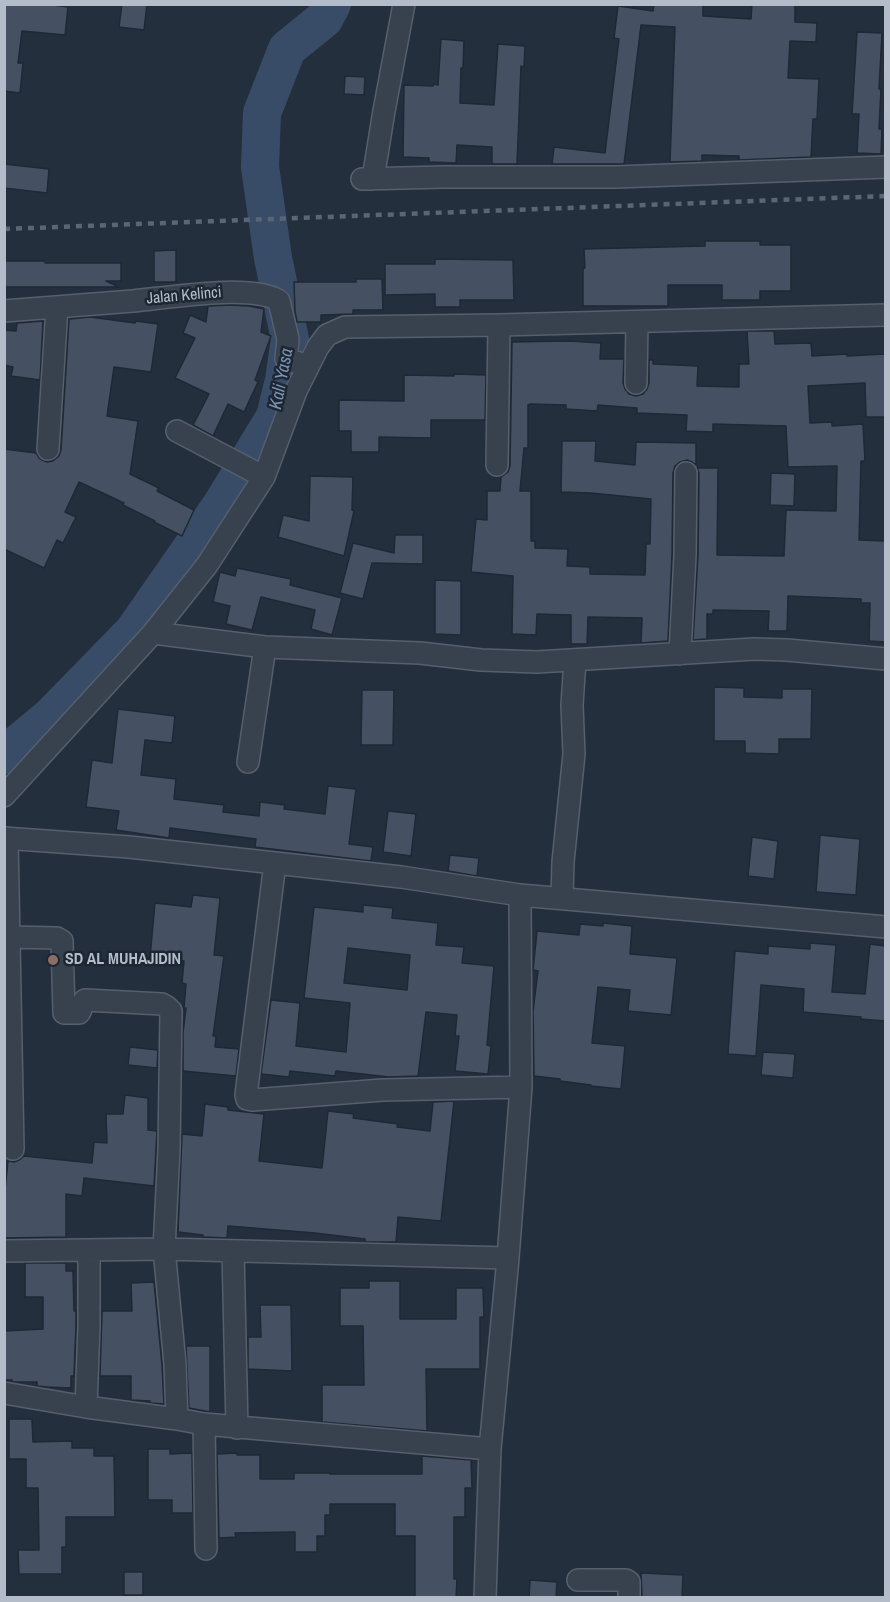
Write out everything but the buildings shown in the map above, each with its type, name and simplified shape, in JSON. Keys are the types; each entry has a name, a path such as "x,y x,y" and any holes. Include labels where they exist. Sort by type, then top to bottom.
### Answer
{"street":[{"path":"404,4 384,111 368,179 616,177 885,166"},
{"name":"Jalan Kelinci","path":"4,311 205,293 230,292 271,297 279,301 288,339 300,364"},
{"path":"48,449 57,307"},
{"path":"4,796 153,633 207,565 260,475 296,392 300,364 327,335 345,327 885,315"},
{"path":"636,383 637,322"},
{"path":"497,465 499,325"},
{"path":"177,431 260,475"},
{"path":"680,654 686,473"},
{"path":"153,633 265,647 420,653 481,660 537,662 574,668 680,654 754,649 885,659"},
{"path":"248,762 265,647"},
{"path":"562,898 563,862 574,754 572,705 574,668"},
{"path":"13,1149 8,1090 9,937 6,838 275,863 401,877 520,895 885,927"},
{"path":"275,863 247,1099 383,1090 521,1087"},
{"path":"485,1598 490,1449 521,1087 520,895"},
{"path":"9,937 57,938 62,941 64,1013 79,1013 85,1000 162,1004 171,1011 169,1149 164,1249 175,1364 177,1419"},
{"path":"4,1251 164,1249 508,1258"},
{"path":"86,1407 89,1251"},
{"path":"233,1251 237,1428"},
{"path":"4,1393 237,1428 490,1449"},
{"path":"204,1424 206,1549"},
{"path":"578,1580 626,1580 630,1587 629,1598"}],"waterway":[{"name":"Kali Yasa","path":"4,755 51,716 133,632 222,504 275,417 284,380 290,339 273,258 260,167 262,113 287,49 324,19 332,4"}],"railway":[{"path":"4,229 886,196"}],"place":[{"name":"SD AL MUHAJIDIN","path":"53,960"}]}
